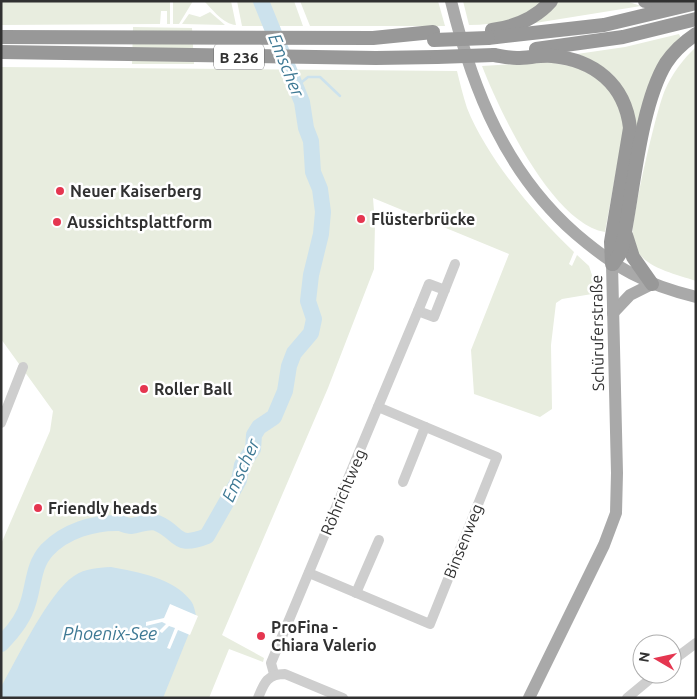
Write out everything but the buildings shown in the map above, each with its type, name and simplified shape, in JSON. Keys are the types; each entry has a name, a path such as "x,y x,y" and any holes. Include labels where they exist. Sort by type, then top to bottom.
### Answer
{"highway":[{"path":"487,34 537,14 551,1"},
{"path":"645,1 672,1"},
{"path":"487,34 604,25 696,3"},
{"name":"B 236","path":"1,52 376,58 494,55 624,37 696,20"},
{"name":"B 236","path":"1,37 73,38 113,35 393,38 487,34"},
{"path":"612,264 621,252 654,90 666,64 675,51 696,34"},
{"path":"494,55 515,58 550,56 570,59 587,64 600,72 618,90 628,115 630,128 612,242 612,264"},
{"path":"625,233 633,257 652,284"}],"main road":[{"name":"Schüruferstraße","path":"451,1 478,94 505,150 553,214 612,264 617,473 616,513 608,538 529,698"},
{"path":"612,264 652,284 696,297"},
{"path":"613,313 630,295 652,284"}],"street":[{"path":"418,311 434,317 456,264"},
{"name":"Röhrichtweg","path":"274,674 271,663 429,284 445,290"},
{"path":"1,422 23,367"},
{"name":"Binsenweg","path":"309,573 430,624 498,457 378,407"},
{"path":"403,482 425,427"},
{"path":"356,593 379,540"},
{"path":"682,654 696,643"},
{"path":"258,698 265,681 274,674 284,674 344,698"},
{"path":"627,698 644,684"}],"shaded area":[{"path":"1,1 170,1 170,24 167,24 167,11 161,11 160,24 1,25"},
{"path":"173,1 193,1 179,24 173,24"},
{"path":"204,1 231,1 236,25 223,19"},
{"path":"237,1 294,1 303,26 242,26"},
{"path":"300,1 438,1 445,26 310,26"},
{"path":"463,1 545,1 519,18 500,23 469,25"},
{"path":"558,1 626,1 641,6 529,24 549,11"},
{"path":"210,12 225,25 182,24 189,14 200,17"},
{"path":"133,27 192,28 194,64 132,64"},
{"path":"679,34 681,38 633,155 629,106 619,82 596,63 577,54 625,47"},
{"path":"696,47 696,281 668,272 643,258 633,243 633,233 644,168 661,101 674,73"},
{"path":"548,62 576,67 601,80 619,103 624,128 605,232 585,224 566,209 548,188 530,163 515,136 501,110 482,66"},
{"path":"1,67 457,71 467,108 499,166 528,203 574,252 569,264 572,266 577,255 589,266 598,293 562,299 556,303 551,345 552,409 540,417 474,394 471,350 509,254 373,198 375,224 374,269 328,388 222,635 264,658 263,662 229,649 209,698 1,698 1,544 50,431 53,411 1,339"}],"water":[{"name":"Phoenix-See","path":"111,567 144,574 165,581 184,593 193,604 196,616 163,698 1,698 1,687 34,627 64,584 83,571"}],"pier":[{"path":"170,604 198,616 190,635 178,630 170,649 167,648 175,628 169,626 162,633 159,631 166,624 162,622 146,626 146,622 164,618"}],"waterway":[{"name":"Emscher","path":"1,644 24,614 36,569 42,556 54,543 71,533 100,524 120,523 131,526 150,522 165,527 183,540 196,540 207,536 239,480 242,465 253,449 254,435 259,427 274,417 285,391 289,366 294,353 311,333 314,319 308,301 311,275 321,234 323,212 320,189 313,172 311,141 306,128 302,102 261,1"},
{"path":"297,86 308,77 320,77 340,96"}],"place":[{"name":"Neuer Kaiserberg","path":"60,191"},
{"name":"Flüsterbrücke","path":"361,219"},
{"name":"Aussichtsplattform","path":"57,222"},
{"name":"Roller Ball","path":"144,389"},
{"name":"Friendly heads","path":"38,508"},
{"name":"ProFina - Chiara Valerio","path":"261,636"}]}
